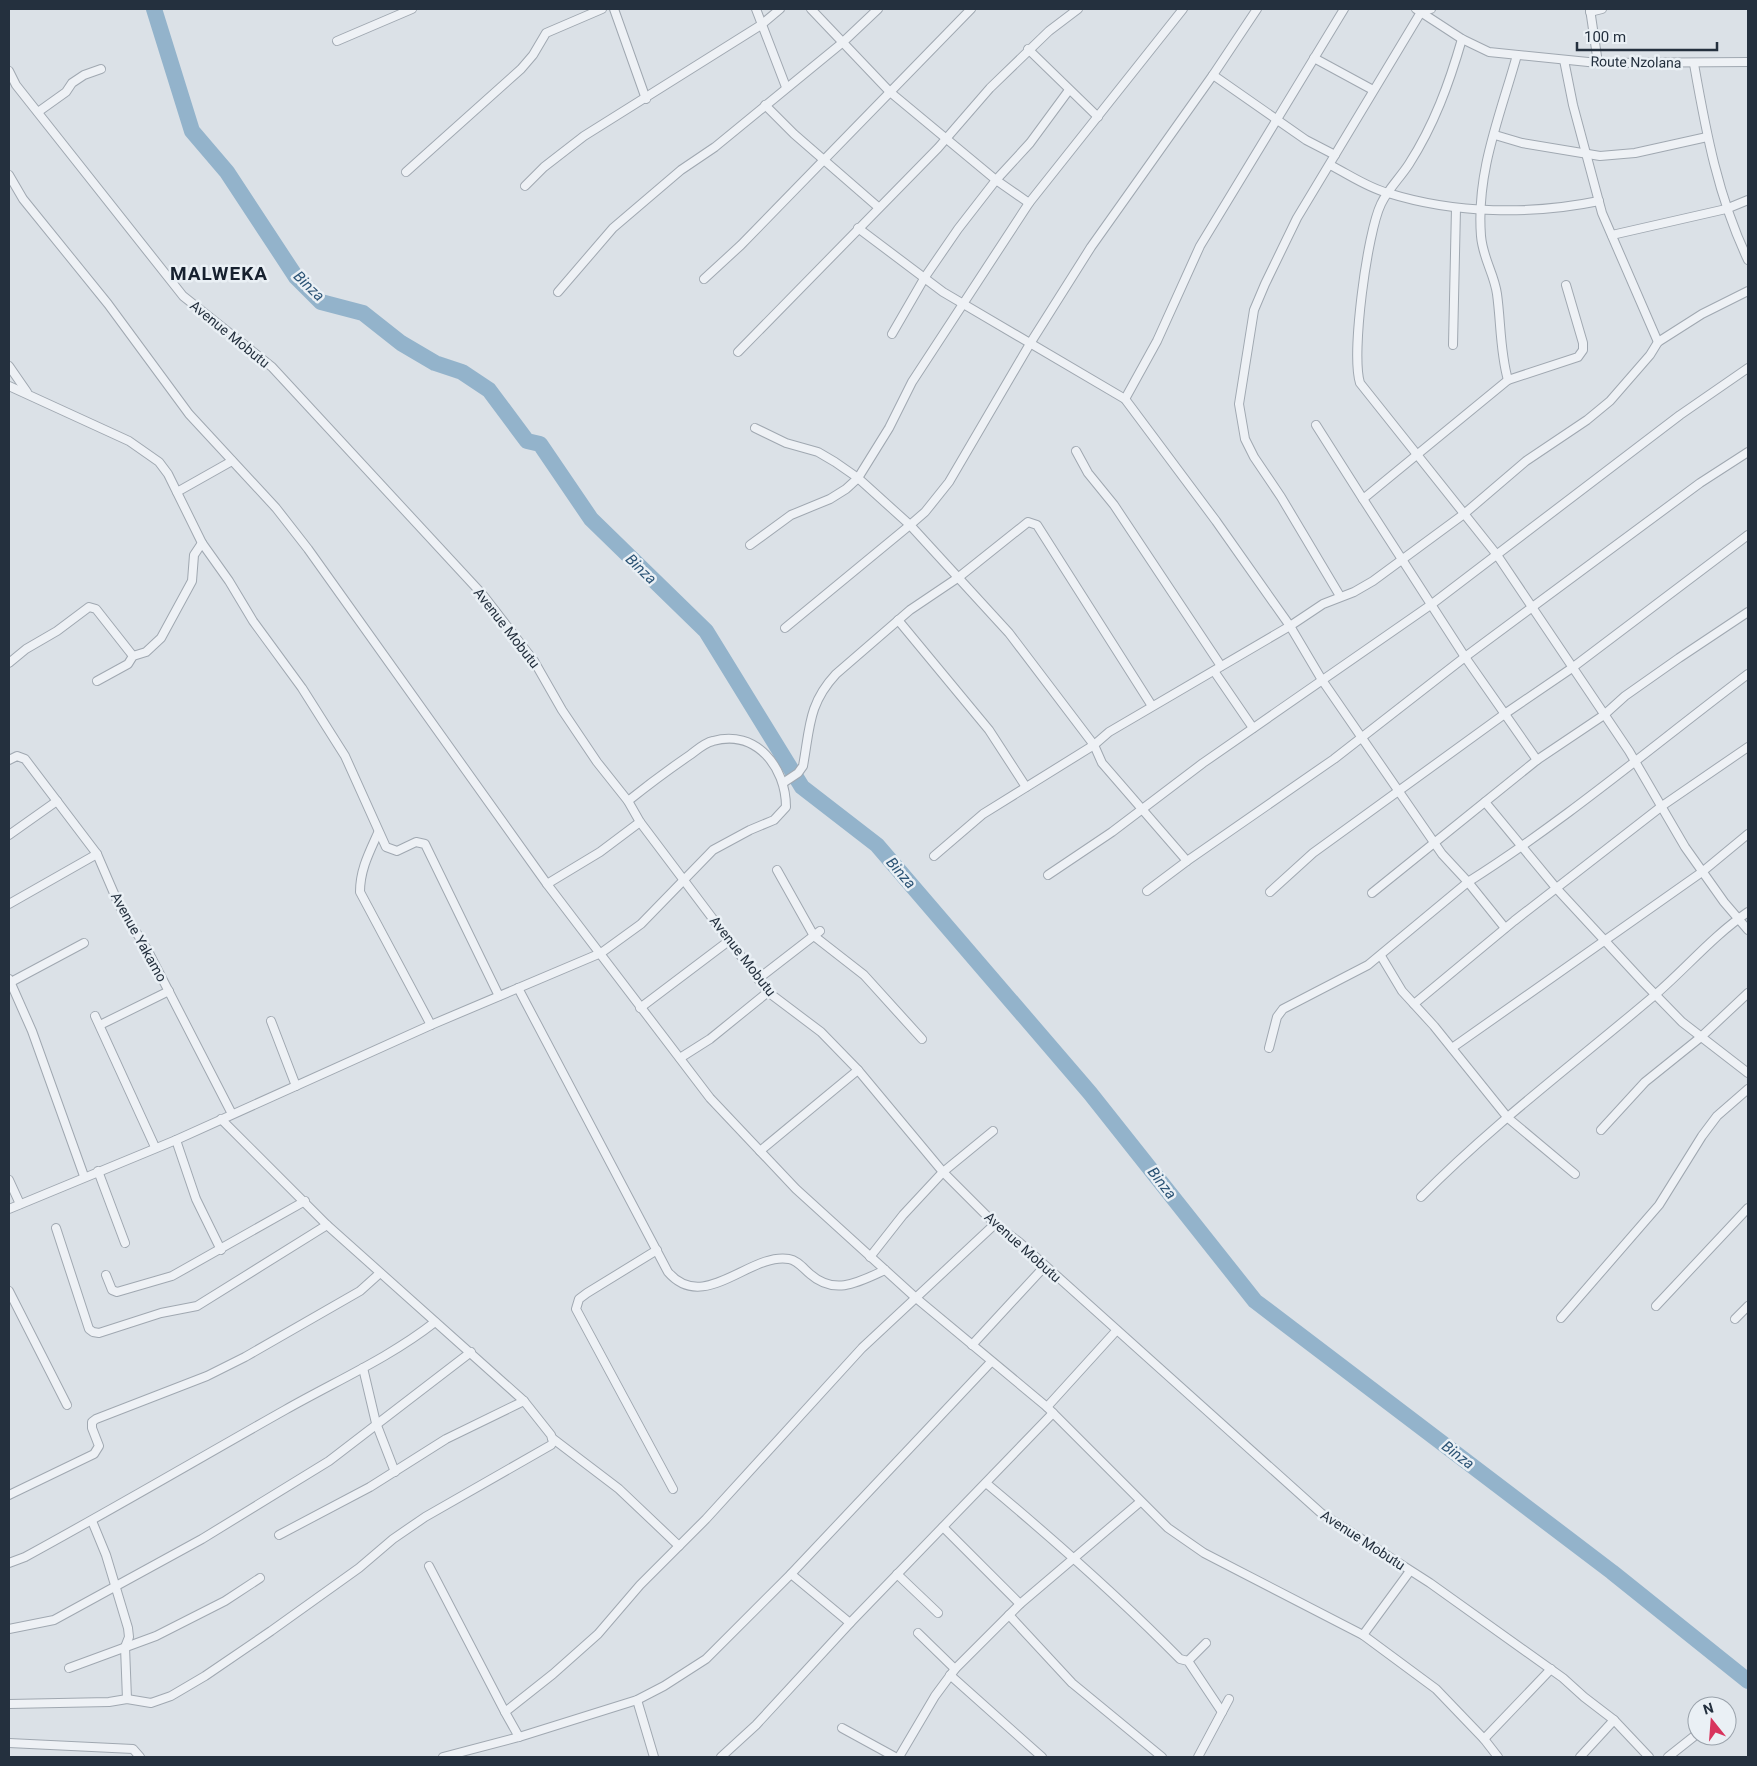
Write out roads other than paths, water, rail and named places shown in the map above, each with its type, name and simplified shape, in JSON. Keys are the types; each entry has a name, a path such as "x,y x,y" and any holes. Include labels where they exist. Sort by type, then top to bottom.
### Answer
{"street":[{"path":"338,41 412,9"},
{"path":"406,172 521,69 533,55 546,33 602,9"},
{"path":"614,9 646,99"},
{"path":"756,9 786,88"},
{"path":"525,186 544,167 571,145 762,25 780,9"},
{"path":"811,9 890,92 996,180 1029,203"},
{"path":"558,292 613,228 681,170 715,147 842,43 878,9"},
{"path":"704,279 741,245 971,9"},
{"path":"738,352 945,139 1028,50 1078,9"},
{"path":"750,545 792,515 846,490 858,478 889,428 912,382 1029,203 1183,9"},
{"path":"784,628 925,512 960,465 1031,342 1091,247 1214,75 1257,9"},
{"path":"1125,399 1156,341 1200,246 1248,164 1344,9"},
{"path":"1340,596 1281,497 1254,457 1245,439 1239,404 1254,310 1289,234 1419,10 1431,9"},
{"path":"1598,63 1590,10 1602,9"},
{"name":"Route Nzolana","path":"1419,10 1462,39 1489,52 1598,63 1694,64 1748,62"},
{"path":"1462,39 1446,93 1438,112 1408,164 1387,193 1372,228 1360,312 1358,376 1365,390 1418,453 1497,555 1635,762 1702,872 1748,930"},
{"path":"1028,50 1098,117"},
{"path":"1508,380 1502,358 1496,291 1483,251 1480,209 1484,163 1517,55"},
{"path":"1314,58 1373,90"},
{"path":"1564,60 1573,105 1588,154 1599,201 1658,342"},
{"path":"1694,64 1707,137 1726,209 1748,260"},
{"path":"38,112 66,92 72,83 84,75 101,69"},
{"name":"Avenue Mobutu","path":"9,71 16,85 183,296 272,367 483,595 534,661 562,710 596,762 628,801 640,822 768,992 821,1032 858,1070 944,1172 995,1224 1019,1242 1116,1330 1202,1404 1321,1514 1456,1600 1550,1669 1614,1720 1649,1757"},
{"path":"1214,75 1306,140 1336,155"},
{"path":"9,91 16,85"},
{"path":"892,334 925,277 996,180 1030,143 1070,90"},
{"path":"765,105 878,207"},
{"path":"1494,135 1522,143 1588,154 1616,156 1707,137"},
{"path":"1330,165 1387,193 1456,208 1544,209 1599,201"},
{"path":"9,175 23,199 108,304 189,414 276,508 308,549 548,884 602,953 640,1008 710,1098 760,1152 796,1189 884,1270 991,1362 1047,1406 1140,1502 1168,1528 1204,1553 1363,1635 1436,1689 1484,1738 1498,1757"},
{"path":"1612,235 1726,209 1748,200"},
{"path":"1453,345 1456,208"},
{"path":"858,228 962,303 1125,399 1216,521 1290,626 1322,680 1361,739 1452,867 1468,882 1505,928"},
{"path":"1363,499 1508,380 1571,361 1578,357 1583,350 1583,343 1566,285"},
{"path":"934,856 983,814 1094,745 1109,732 1290,626 1323,604 1359,590 1403,560 1464,514 1526,461 1587,420 1610,401 1650,355 1658,342 1702,314 1748,291"},
{"path":"9,366 27,392"},
{"path":"1048,875 1144,809 1253,728 1432,604 1680,415 1748,368"},
{"path":"9,386 27,392 129,441 159,462 177,492 202,543 341,748 359,783 378,834 386,847 396,851 416,842 425,844 499,996"},
{"path":"1316,425 1465,656 1537,760"},
{"path":"754,428 786,443 818,452 858,478 910,525 1009,632 1094,745 1102,763 1144,809 1187,861"},
{"path":"1076,451 1088,473 1114,505 1221,666"},
{"path":"1148,892 1187,861 1361,739 1465,656 1700,483 1748,452"},
{"path":"177,492 232,461"},
{"path":"785,782 798,773 803,766 809,721 818,697 836,674 898,620 959,577 1024,524 1035,522 1152,706"},
{"path":"1270,892 1313,853 1506,713 1572,668 1748,535"},
{"path":"97,681 128,664 133,656 146,652 161,638 171,623 192,580 194,555 202,543"},
{"path":"9,663 26,649 93,607 133,656"},
{"path":"1372,893 1537,760 1604,715 1641,685 1748,612"},
{"path":"898,620 989,730 1026,787"},
{"path":"1214,671 1253,728"},
{"path":"1269,1048 1277,1017 1283,1009 1324,987 1351,976 1381,956 1468,882 1522,847 1748,674"},
{"path":"9,1209 84,1176 176,1140 431,1025 602,953 628,935 713,850 750,830 774,820 785,811 785,782 768,755 747,743 723,739 712,741 702,746 664,772 628,801"},
{"path":"1414,1004 1505,928 1662,806 1748,747"},
{"name":"Avenue Yakamo","path":"9,760 17,756 25,759 97,854 119,904 148,951 232,1114"},
{"path":"9,835 57,801"},
{"path":"1485,802 1557,889 1682,1022 1748,1073"},
{"path":"548,884 600,852 640,822"},
{"path":"378,834 364,863 360,877 360,892 431,1025"},
{"path":"1452,1048 1702,872 1748,834"},
{"path":"9,904 97,854"},
{"path":"777,870 817,933 864,975 922,1039"},
{"path":"1421,1197 1460,1157 1656,994 1693,957 1748,912"},
{"path":"758,979 817,933"},
{"path":"640,1008 730,940"},
{"path":"84,943 10,981 32,1031 84,1176"},
{"path":"1381,956 1402,991 1452,1048 1508,1118 1575,1174"},
{"path":"518,988 668,1272 676,1281 684,1286 693,1287 715,1283 779,1259 795,1261 816,1280 838,1287 851,1285 884,1270"},
{"path":"100,1026 169,991"},
{"path":"680,1058 710,1039 768,992"},
{"path":"1601,1130 1646,1082 1701,1037 1748,993"},
{"path":"95,1016 155,1147"},
{"path":"271,1021 296,1086"},
{"path":"760,1152 858,1070"},
{"path":"1561,1318 1659,1206 1702,1136 1717,1116 1748,1089"},
{"path":"221,1119 327,1225 524,1401 552,1438 619,1489 679,1546"},
{"path":"870,1257 903,1215 944,1172 993,1131"},
{"path":"176,1140 196,1199 221,1250"},
{"path":"98,1171 125,1243"},
{"path":"9,1180 20,1204"},
{"path":"106,1275 112,1290 117,1292 172,1276 305,1201"},
{"path":"1656,1306 1748,1208"},
{"path":"505,1712 593,1639 640,1585 733,1491 849,1362 995,1224"},
{"path":"56,1228 89,1328 93,1332 99,1333 160,1313 197,1306 327,1225"},
{"path":"657,1250 587,1293 579,1299 576,1309 673,1489"},
{"path":"972,1345 1045,1266"},
{"path":"9,1495 94,1454 99,1446 92,1428 92,1422 207,1376 245,1357 360,1290 380,1273"},
{"path":"9,1291 67,1405"},
{"path":"1735,1319 1748,1306"},
{"path":"9,1563 25,1557 92,1521 287,1408 363,1368 400,1347 435,1322"},
{"path":"1047,1406 1116,1330"},
{"path":"9,1628 54,1620 202,1540 307,1475 352,1444 376,1423 470,1352"},
{"path":"443,1757 520,1737 637,1700 671,1682 706,1659 791,1574 991,1362"},
{"path":"363,1368 376,1423 395,1472"},
{"path":"279,1535 395,1472 446,1439 524,1401"},
{"path":"721,1757 756,1725 897,1574 1053,1413"},
{"path":"9,1704 109,1702 127,1699 151,1703 159,1701 205,1676 359,1568 409,1528 551,1445 552,1438"},
{"path":"986,1483 1074,1557 1127,1605 1180,1659 1188,1660 1222,1712"},
{"path":"899,1757 935,1696 953,1672 1020,1604 1140,1502"},
{"path":"92,1521 116,1585 129,1633 125,1647 127,1699"},
{"path":"943,1526 1020,1604"},
{"path":"429,1566 520,1737"},
{"path":"1363,1635 1410,1571"},
{"path":"791,1574 850,1624"},
{"path":"897,1574 938,1613"},
{"path":"69,1668 188,1621 260,1578"},
{"path":"1010,1615 1072,1683 1162,1757"},
{"path":"918,1633 953,1672 1042,1757"},
{"path":"1188,1660 1206,1643"},
{"path":"1484,1738 1550,1669"},
{"path":"1198,1757 1229,1699"},
{"path":"637,1700 654,1757"},
{"path":"1580,1757 1614,1720"},
{"path":"842,1728 895,1757"},
{"path":"1668,1757 1687,1742"},
{"path":"9,1743 133,1749 140,1757"}],"waterway":[{"name":"Binza","path":"154,9 192,131 227,172 296,277 321,302 363,313 401,343 435,363 462,372 489,390 527,441 540,444 591,519 706,631 802,787 877,845 1090,1093 1255,1301 1612,1572 1748,1681"}],"district":[{"name":"MALWEKA","path":"219,273"}]}
